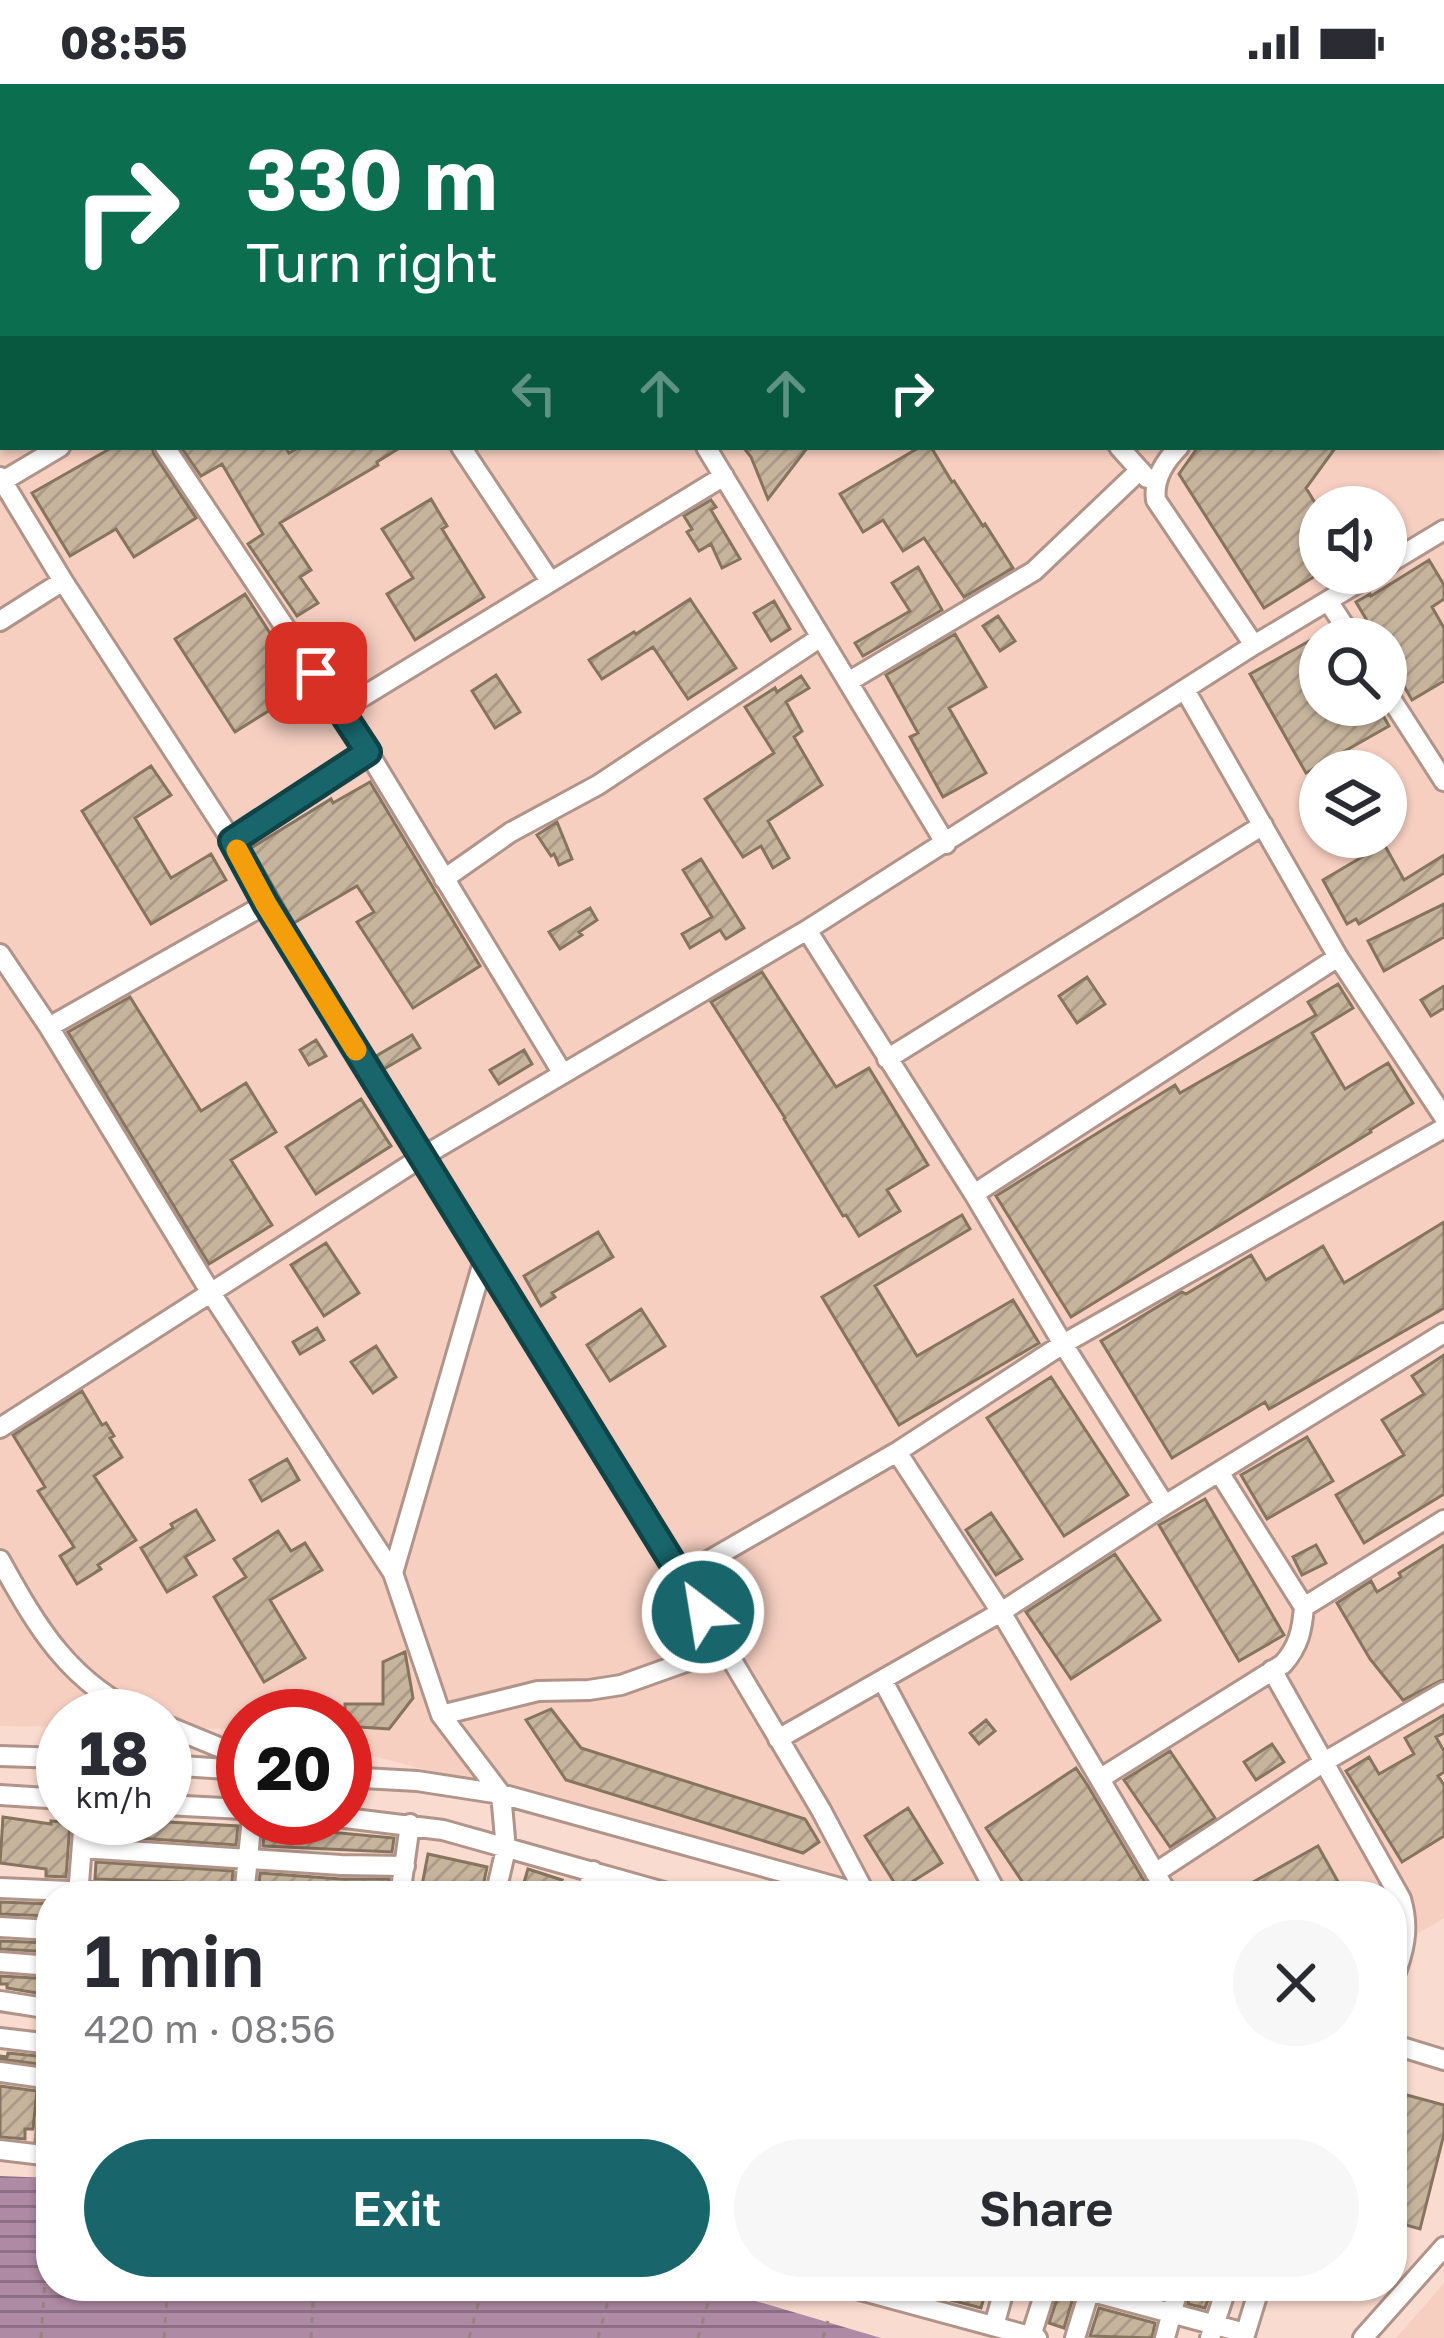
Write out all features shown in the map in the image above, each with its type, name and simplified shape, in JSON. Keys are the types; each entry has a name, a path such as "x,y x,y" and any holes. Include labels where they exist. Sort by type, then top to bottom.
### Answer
{"street":[{"path":"55,450 2,479 232,841 266,904 682,1576 859,1881"},
{"path":"167,450 368,752 563,1074"},
{"path":"463,450 550,581"},
{"path":"708,450 946,844"},
{"path":"1122,450 1154,486 1164,514 1254,646"},
{"path":"1154,486 1176,450"},
{"path":"848,682 1034,571 1140,470"},
{"path":"341,710 724,476"},
{"path":"1407,553 1444,530"},
{"path":"0,621 63,581"},
{"path":"0,1428 422,1157 807,930 1340,594"},
{"path":"1328,601 1339,618"},
{"path":"444,879 821,637"},
{"path":"1185,690 1339,957 1444,1117"},
{"path":"1407,724 1444,781"},
{"path":"232,841 368,752"},
{"path":"887,1060 1263,825"},
{"path":"49,1027 266,904"},
{"path":"807,930 1165,1505"},
{"path":"0,954 393,1574 441,1715 501,1794 506,1849 499,1881"},
{"path":"974,1194 1339,957"},
{"path":"0,995 18,984"},
{"path":"682,1576 898,1452 1063,1344 1444,1128"},
{"path":"393,1574 484,1259"},
{"path":"778,1739 1001,1612 1444,1334"},
{"path":"898,1452 1001,1612 1160,1881"},
{"path":"1101,1778 1283,1664 1297,1646 1304,1607 1219,1472"},
{"path":"1304,1607 1444,1520"},
{"path":"0,1560 55,1649 93,1689"},
{"path":"441,1715 538,1690 621,1685 725,1648"},
{"path":"1272,1670 1392,1881"},
{"path":"884,1681 990,1881"},
{"path":"1155,1873 1324,1762 1444,1692"},
{"path":"0,1756 36,1757"},
{"path":"372,1778 501,1794 816,1881"},
{"path":"0,1795 36,1797"},
{"path":"372,1820 460,1834 615,1881"},
{"path":"402,1881 410,1824"},
{"path":"246,1881 249,1845"},
{"path":"79,1881 82,1847 404,1866"},
{"path":"590,1881 593,1871"},
{"path":"0,1888 36,1891"},
{"path":"0,1927 36,1929"},
{"path":"0,1962 36,1965"},
{"path":"0,2002 36,2007"},
{"path":"0,2038 36,2042"},
{"path":"1407,2049 1444,2060"},
{"path":"0,2072 36,2077"},
{"path":"0,2150 36,2154"},
{"path":"1407,2289 1444,2247"},
{"path":"913,2301 1017,2334"},
{"path":"1009,2301 1017,2334"},
{"path":"1017,2334 1038,2301"},
{"path":"1075,2338 1086,2301"},
{"path":"1149,2301 1212,2332 1244,2335 1255,2301"},
{"path":"1165,2338 1174,2301"},
{"path":"1212,2332 1222,2301"},
{"path":"1363,2338 1396,2301"}],"path":[{"path":"41,2338 44,2301"},
{"path":"164,2338 167,2301"},
{"path":"311,2338 313,2301"},
{"path":"469,2338 479,2301"},
{"path":"598,2338 608,2301"},
{"path":"698,2338 708,2301"},
{"path":"824,2338 828,2321"}],"shaded area":[{"path":"0,450 1444,450 1444,1918 1407,1940 1407,1881 831,1881 372,1755 372,1689 216,1689 216,1729 192,1728 192,1689 36,1689 36,1727 0,1726"},
{"path":"0,2176 36,2177 36,2301 756,2301 881,2338 0,2338"},
{"path":"1444,2283 1444,2338 1396,2338 1433,2296"}],"building":[{"path":"108,450 153,450 196,518 134,557 116,529 70,556 32,493"},
{"path":"183,450 396,450 280,523 311,570 300,577 318,603 297,616 248,544 263,534 222,464 201,476"},
{"path":"745,450 806,450 768,499"},
{"path":"915,450 933,450 1013,568 964,597 924,538 903,551 883,520 863,532 840,494"},
{"path":"1196,450 1334,450 1307,486 1299,486 1299,586 1264,608 1179,474"},
{"path":"431,499 447,526 442,529 484,597 415,640 387,594 413,578 382,529"},
{"path":"711,500 716,507 711,510 740,559 722,568 711,544 699,551 684,516"},
{"path":"1429,560 1444,585 1444,599 1432,607 1444,628 1444,681 1412,700 1407,691 1407,618 1366,618 1356,602 1370,594 1407,594 1407,574"},
{"path":"918,567 942,610 863,656 855,643 910,611 892,583"},
{"path":"245,594 305,688 235,732 175,639"},
{"path":"690,599 736,668 688,699 653,647 602,679 589,660"},
{"path":"774,601 790,629 771,641 754,613"},
{"path":"998,616 1015,641 1000,651 983,626"},
{"path":"955,634 986,687 949,708 986,773 943,797 910,737 918,733 886,675"},
{"path":"1299,647 1299,726 1389,726 1347,750 1299,750 1299,761 1250,674"},
{"path":"496,675 520,712 495,728 472,691"},
{"path":"801,676 809,688 786,702 802,731 794,737 822,785 768,821 789,858 773,868 761,846 743,857 705,799 774,753 745,707"},
{"path":"151,766 171,795 135,818 171,878 211,854 226,880 151,924 82,811"},
{"path":"370,782 480,966 413,1008 357,922 374,912 357,886 294,923 251,848 331,799 333,803"},
{"path":"557,822 572,859 559,865 537,835"},
{"path":"1444,855 1444,873 1359,924 1356,919 1347,924 1323,880 1360,858 1392,858 1404,880"},
{"path":"701,859 744,928 726,939 720,930 690,948 682,934 712,917 683,870"},
{"path":"1444,904 1444,937 1384,971 1368,941"},
{"path":"590,908 597,920 560,949 549,932"},
{"path":"762,972 836,1087 869,1068 928,1165 887,1190 900,1211 859,1236 711,1002"},
{"path":"1087,977 1105,1004 1077,1023 1059,996"},
{"path":"1338,984 1353,1008 1312,1033 1345,1089 1388,1063 1413,1103 1071,1317 996,1196 1175,1085 1180,1093 1316,1015 1308,1002"},
{"path":"1444,986 1444,1008 1431,1016 1421,1000"},
{"path":"130,997 201,1111 246,1083 276,1132 231,1160 272,1225 209,1264 68,1032"},
{"path":"412,1035 420,1048 384,1069 376,1056"},
{"path":"316,1040 326,1056 309,1065 300,1050"},
{"path":"524,1050 532,1064 499,1084 490,1070"},
{"path":"361,1099 391,1146 316,1194 286,1147"},
{"path":"962,1215 970,1229 875,1286 917,1356 1013,1300 1039,1343 899,1425 822,1297"},
{"path":"1444,1222 1444,1308 1269,1409 1265,1402 1172,1458 1101,1341 1251,1255 1266,1280 1323,1246 1344,1283"},
{"path":"598,1232 613,1257 552,1293 555,1297 541,1306 524,1276"},
{"path":"326,1243 359,1293 324,1316 291,1265"},
{"path":"641,1309 665,1346 610,1381 587,1345"},
{"path":"317,1328 324,1340 300,1354 293,1342"},
{"path":"376,1346 396,1377 373,1393 351,1362"},
{"path":"1444,1355 1444,1494 1364,1543 1336,1495 1404,1455 1382,1420 1424,1394 1412,1376"},
{"path":"1051,1377 1128,1495 1064,1536 987,1418"},
{"path":"82,1391 114,1436 110,1438 122,1457 94,1476 136,1540 77,1584 60,1556 74,1547 38,1491 45,1487 13,1435"},
{"path":"1307,1437 1333,1481 1267,1519 1241,1475"},
{"path":"287,1459 299,1480 262,1501 250,1480"},
{"path":"1205,1499 1284,1635 1239,1661 1159,1525"},
{"path":"196,1510 214,1540 185,1557 196,1575 167,1592 141,1548"},
{"path":"991,1513 1022,1559 996,1575 966,1530"},
{"path":"278,1531 291,1551 305,1543 322,1570 270,1600 305,1658 264,1682 214,1597 246,1577 234,1559"},
{"path":"1316,1545 1326,1563 1302,1575 1293,1557"},
{"path":"1444,1545 1444,1679 1403,1700 1370,1659 1337,1603 1371,1581 1377,1592"},
{"path":"1115,1554 1160,1620 1071,1679 1026,1612"},
{"path":"405,1652 413,1698 389,1729 372,1728 372,1704 383,1704 383,1662"},
{"path":"551,1709 581,1748 805,1819 819,1842 803,1853 566,1780 526,1720"},
{"path":"1444,1715 1444,1733 1436,1737 1444,1751 1444,1772 1438,1776 1444,1785 1444,1836 1402,1862 1346,1771 1369,1757 1379,1774 1414,1754 1405,1738"},
{"path":"986,1720 995,1731 979,1744 970,1733"},
{"path":"1272,1744 1284,1762 1256,1780 1244,1762"},
{"path":"1170,1751 1215,1818 1170,1847 1124,1780"},
{"path":"1076,1768 1144,1881 1022,1881 986,1828"},
{"path":"908,1808 942,1863 913,1881 893,1881 865,1836"},
{"path":"3,1817 36,1822 36,1845 68,1845 66,1877 46,1876 46,1869 0,1863"},
{"path":"192,1823 216,1825 216,1844 192,1842"},
{"path":"372,1836 394,1838 392,1852 263,1846 372,1845"},
{"path":"1318,1846 1338,1881 1255,1881"},
{"path":"428,1854 487,1867 484,1881 423,1881"},
{"path":"96,1862 233,1871 232,1881 95,1879"},
{"path":"528,1869 562,1880 562,1881 524,1881"},
{"path":"260,1873 389,1879 389,1881 259,1881"},
{"path":"0,1902 36,1903 36,1915 0,1914"},
{"path":"0,1941 36,1942 36,1951 0,1949"},
{"path":"0,1976 36,1978 36,1993 7,1988 0,1984"},
{"path":"8,2053 36,2056 36,2064 0,2059"},
{"path":"0,2086 36,2091 33,2129 25,2129 25,2139 0,2137"},
{"path":"1407,2095 1444,2105 1444,2134 1420,2229 1407,2225"},
{"path":"954,2301 983,2301 981,2308"},
{"path":"1056,2301 1072,2301 1064,2328 1049,2323"},
{"path":"1189,2301 1208,2301 1205,2308"},
{"path":"1099,2308 1155,2323 1152,2338 1090,2336"}],"slow traffic":[{"path":"237,850 356,1050"}],"route":[{"path":"316,673 368,752 232,841 266,904 703,1612"}]}
